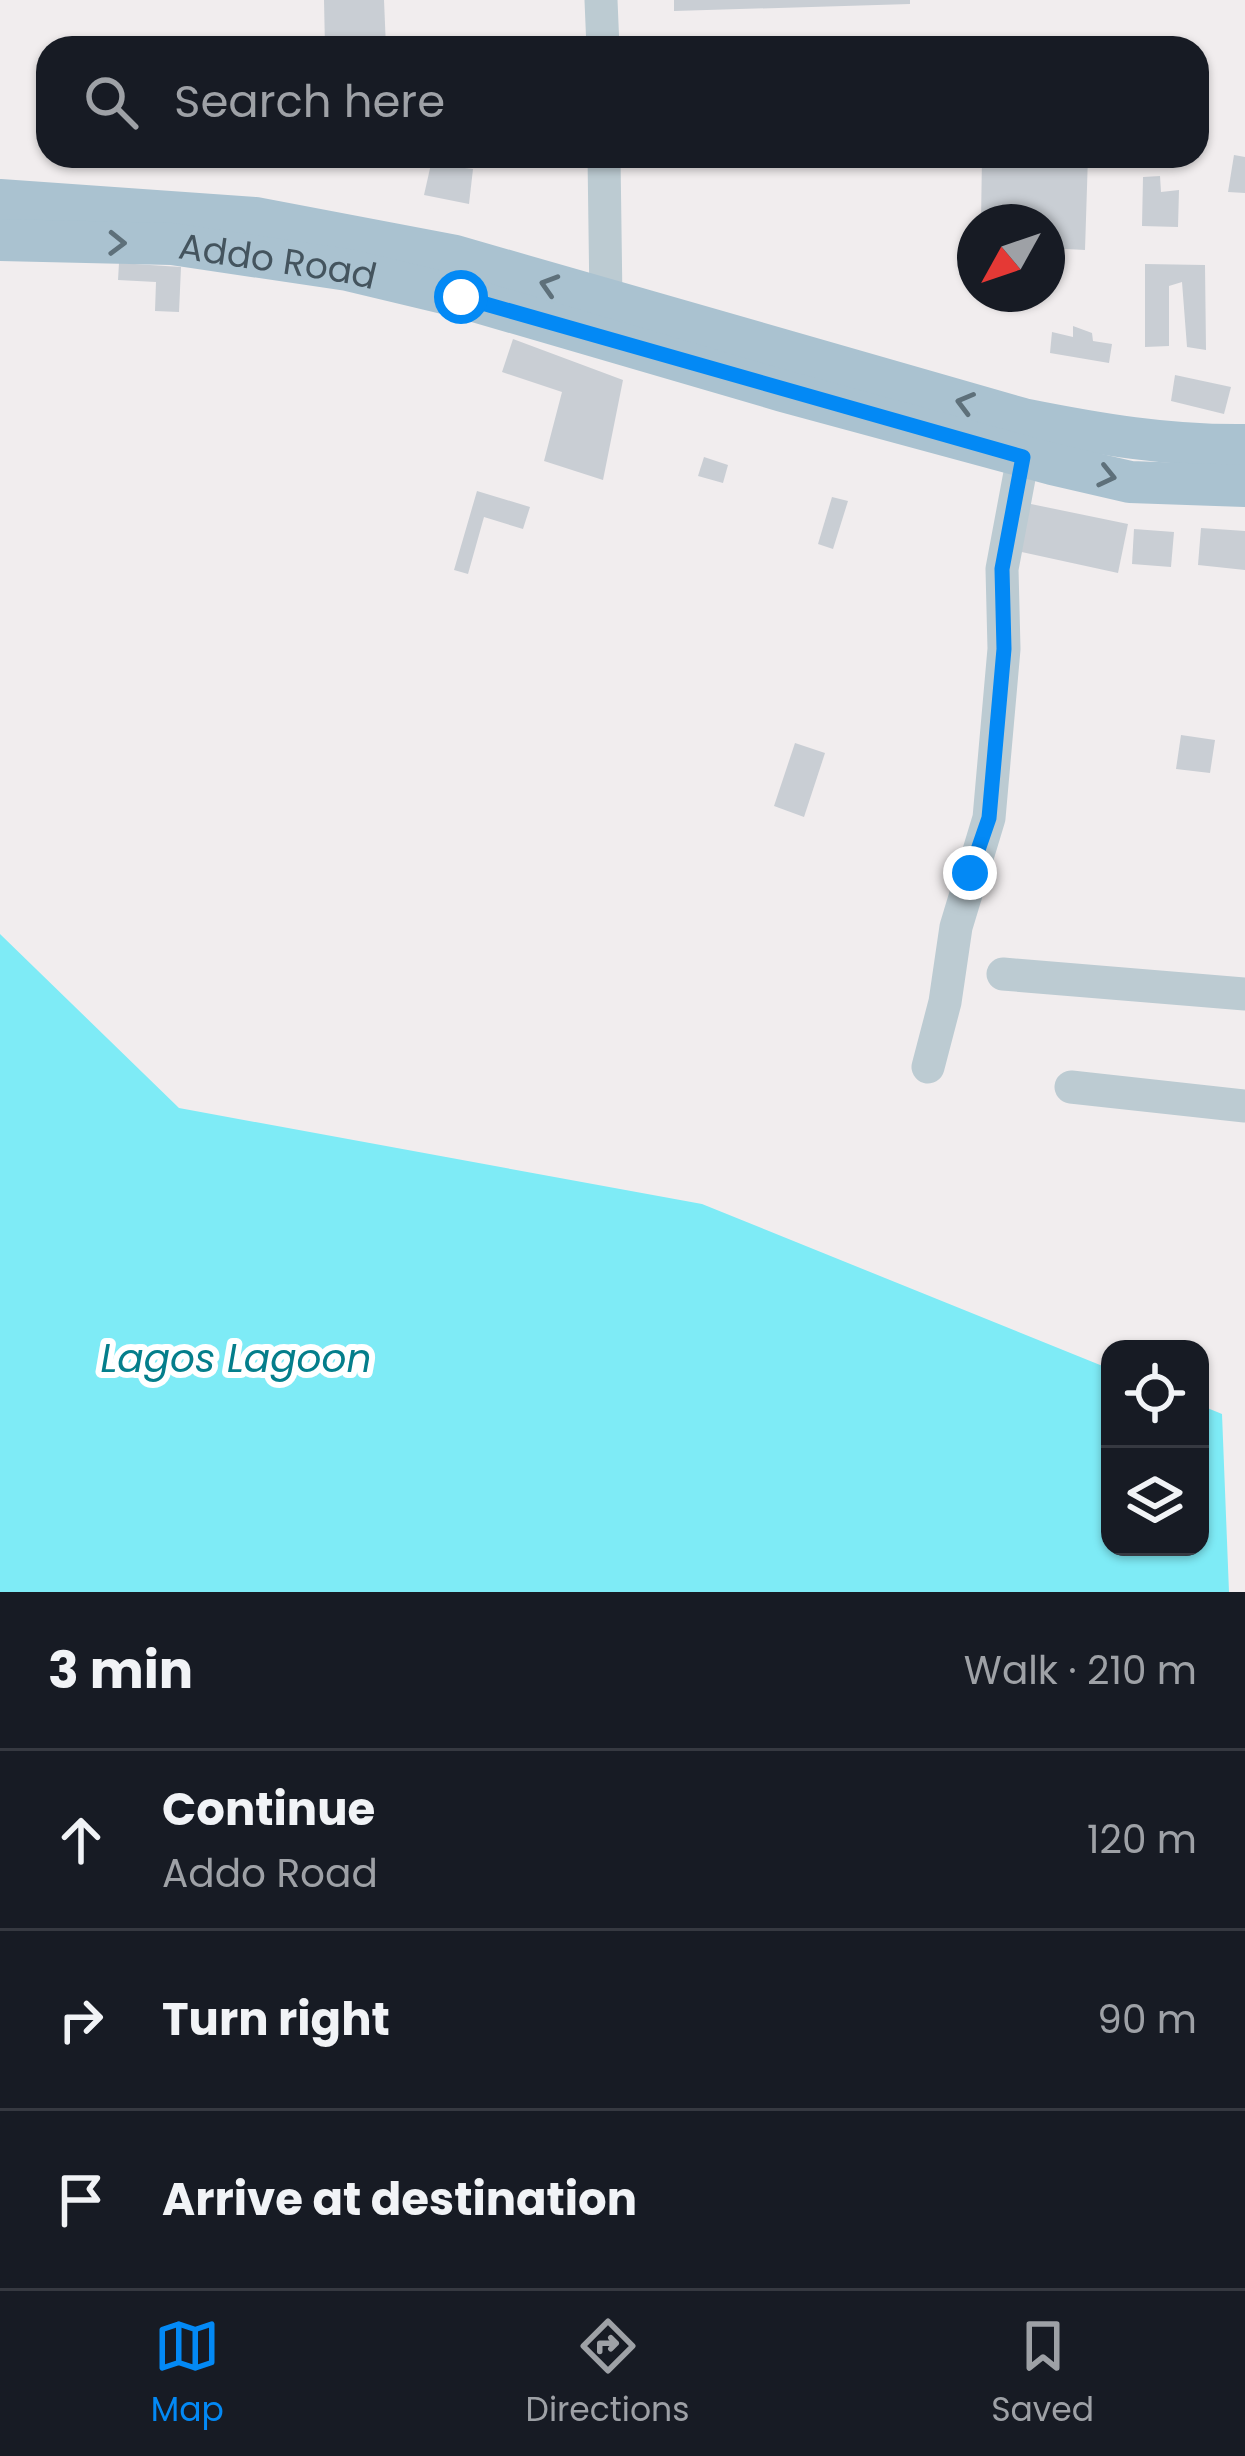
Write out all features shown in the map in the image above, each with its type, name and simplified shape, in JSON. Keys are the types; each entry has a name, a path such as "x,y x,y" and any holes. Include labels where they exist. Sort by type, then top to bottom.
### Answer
{"main road":[{"name":"Addo Road","path":"0,200 170,210 301,225 455,256 1023,419 1184,446 1245,445"},
{"name":"Addo Road","path":"0,240 172,244 347,270 461,297 1023,457 1130,482 1245,486"}],"street":[{"path":"601,0 602,36"},
{"path":"604,168 606,302"},
{"path":"928,1067 956,927 989,818 1004,649 1002,569 1023,457"},
{"path":"1003,974 1245,994"},
{"path":"1071,1087 1245,1106"}],"water":[{"name":"Lagos Lagoon","path":"0,934 179,1108 702,1204 1101,1365 1101,1556 1209,1556 1209,1409 1222,1414 1229,1592 0,1592"}],"building":[{"path":"324,0 384,0 386,36 325,36"},
{"path":"674,0 910,0 910,4 674,11"},
{"path":"1234,155 1245,157 1245,193 1228,192"},
{"path":"430,168 473,169 469,204 424,195"},
{"path":"982,168 1088,168 1085,250 1065,249 1065,204 981,204"},
{"path":"1160,176 1161,192 1179,190 1178,227 1142,226 1143,177"},
{"path":"119,263 181,267 179,312 155,311 156,282 118,280"},
{"path":"1145,264 1205,265 1206,350 1187,347 1182,282 1169,286 1169,346 1145,347"},
{"path":"1073,326 1092,333 1093,341 1112,344 1109,363 1050,353 1052,332 1073,337"},
{"path":"513,339 623,380 603,480 544,461 562,392 502,372"},
{"path":"1175,375 1231,387 1224,414 1171,401"},
{"path":"704,457 728,465 723,483 698,476"},
{"path":"477,491 530,507 523,529 484,517 468,574 454,570"},
{"path":"832,497 848,501 833,549 818,544"},
{"path":"1026,503 1128,524 1118,573 1017,551"},
{"path":"1201,528 1245,531 1245,570 1198,565"},
{"path":"1134,529 1174,532 1171,567 1132,564"},
{"path":"1181,735 1215,740 1210,773 1176,769"},
{"path":"795,743 825,753 804,817 774,806"}],"route":[{"path":"461,297 1023,457 1002,569 1004,649 989,818 970,873"}]}
